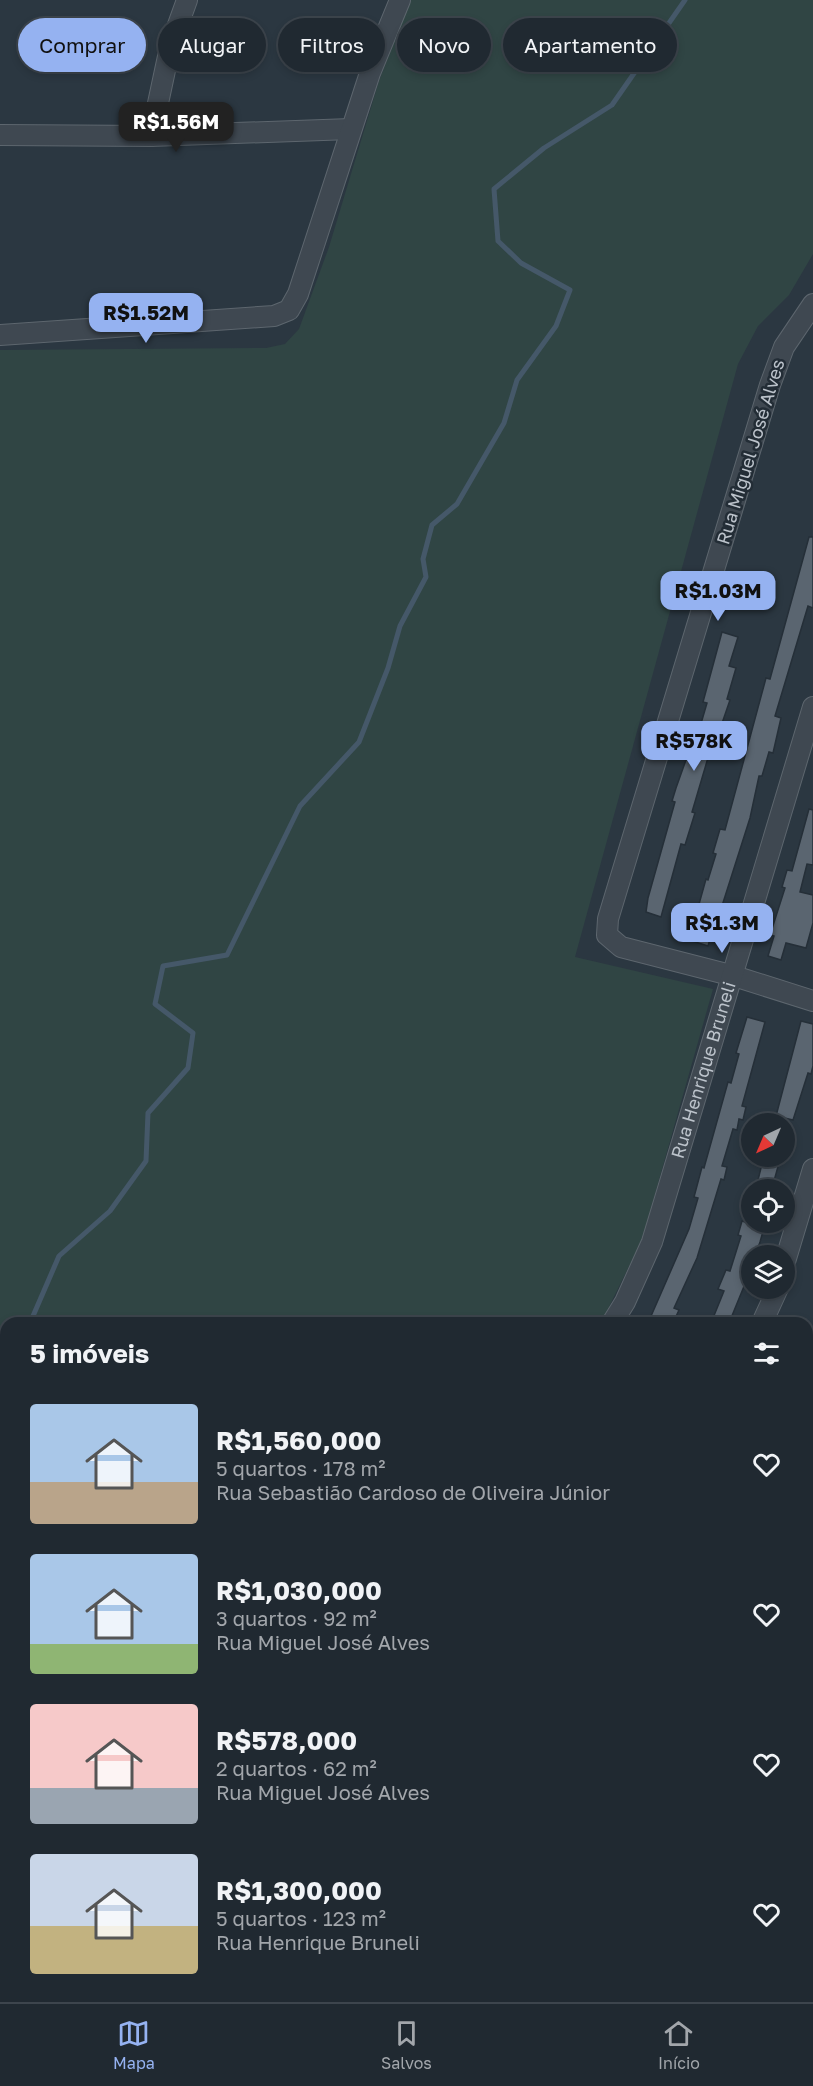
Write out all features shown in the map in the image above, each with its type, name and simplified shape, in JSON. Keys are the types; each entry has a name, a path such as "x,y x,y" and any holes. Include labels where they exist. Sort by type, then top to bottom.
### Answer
{"street":[{"path":"150,135 170,47 187,0"},
{"path":"0,335 274,316 285,313 293,306 298,294 351,129 400,0"},
{"path":"0,135 150,135 351,129"},
{"name":"Rua Miguel José Alves","path":"734,976 621,947 607,935 608,919 770,385 784,346 813,304"},
{"name":"Rua Henrique Bruneli","path":"616,1317 626,1302 652,1242 734,976 813,707"},
{"path":"734,976 813,1000"},
{"path":"790,1245 813,1169"},
{"path":"765,1317 772,1299"}],"green space":[{"path":"410,0 813,0 813,254 789,295 758,326 738,364 575,957 713,989 642,1240 604,1317 0,1317 0,350 266,348 285,344 299,329 329,247 379,81 382,72 385,72 385,65 397,34 397,72 491,72 491,18 403,18"}],"building":[{"path":"809,537 813,537 813,608 808,606 775,716 781,718 773,753 769,752 762,776 759,776 750,818 721,909 724,910 720,922 715,921 708,946 689,940 706,879 708,880 716,854 713,853 720,829 725,830 766,678 770,679"},
{"path":"722,632 738,637 729,666 736,668 727,699 730,700 718,735 715,734 692,812 695,813 685,845 681,844 661,917 646,912 648,898 675,802 672,801 692,743 695,744 707,703 703,702"},
{"path":"809,809 813,810 813,865 807,864 800,892 813,895 813,923 806,948 786,943 781,960 768,956 774,936 770,935 785,888 782,887 787,870 792,871"},
{"path":"747,1017 765,1022 742,1106 746,1107 745,1113 741,1113 737,1130 733,1129 722,1166 727,1167 724,1180 721,1179 697,1258 674,1308 679,1310 676,1317 651,1317 689,1229 698,1198 694,1197 702,1167 704,1168 728,1082 731,1083 739,1054 736,1053"},
{"path":"801,1021 813,1024 813,1066 811,1074 808,1073 795,1114 777,1113"},
{"path":"761,1167 778,1167 775,1179 758,1179"},
{"path":"741,1224 741,1233 763,1233 759,1245 741,1245 741,1294 731,1317 713,1317 724,1291 718,1289 726,1270 730,1271 741,1236 738,1235"}],"waterway":[{"path":"33,1317 59,1256 110,1211 146,1161 148,1113 188,1068 193,1033 155,1004 163,966 227,955 300,806 359,742 388,668 400,626 426,577 423,559 432,525 457,504 504,423 517,380 556,326 570,290 521,263 498,241 494,189 544,148 612,105 685,0"}]}
